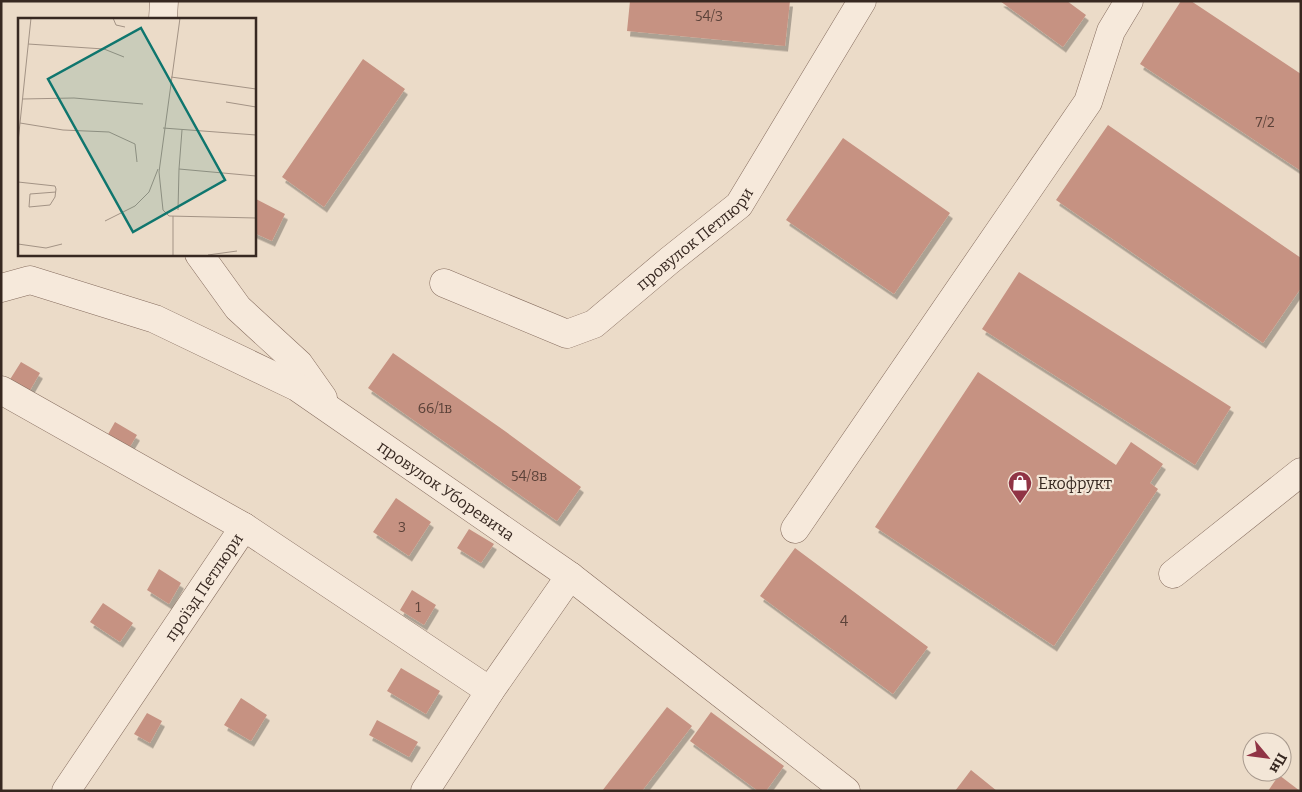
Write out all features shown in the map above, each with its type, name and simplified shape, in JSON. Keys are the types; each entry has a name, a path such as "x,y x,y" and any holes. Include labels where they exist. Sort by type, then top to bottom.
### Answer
{"street":[{"path":"163,18 164,1"},
{"name":"провулок Петлюри","path":"444,283 567,334 594,324 739,205 862,1"},
{"path":"795,529 1088,102 1111,31 1129,1"},
{"path":"200,255 238,308 299,364 334,413"},
{"name":"провулок Уборевича","path":"1,288 30,280 155,319 297,387 570,576 846,791"},
{"path":"1,390 244,527"},
{"path":"1173,574 1301,472"},
{"name":"проїзд Петлюри","path":"66,791 244,527 490,691"},
{"path":"425,791 490,691 570,576"}],"building":[{"path":"630,1 790,1 785,46 627,31"},
{"path":"1000,1 1067,1 1086,15 1063,47"},
{"path":"1181,1 1191,1 1301,74 1301,171 1140,64"},
{"path":"363,59 405,89 324,207 282,177"},
{"path":"1108,125 1301,258 1301,288 1263,343 1056,200"},
{"path":"843,138 950,213 894,294 786,220"},
{"path":"255,199 285,214 272,241 255,233"},
{"path":"1019,272 1231,407 1195,465 982,329"},
{"path":"393,353 581,487 557,521 368,388"},
{"path":"21,362 40,373 29,392 9,381"},
{"path":"978,372 1116,465 1131,442 1163,464 1150,483 1158,489 1054,646 875,527"},
{"path":"115,422 137,435 125,455 103,443"},
{"path":"396,498 431,522 409,556 373,532"},
{"path":"469,529 494,544 481,563 457,548"},
{"path":"795,548 928,647 893,694 760,596"},
{"path":"159,569 181,583 169,604 147,590"},
{"path":"412,590 436,605 424,625 400,610"},
{"path":"103,603 133,623 120,642 90,622"},
{"path":"401,668 440,691 426,714 387,691"},
{"path":"241,698 267,715 251,741 224,725"},
{"path":"667,707 692,726 642,791 602,791"},
{"path":"711,712 784,766 766,791 758,791 690,741"},
{"path":"147,713 162,721 150,743 134,734"},
{"path":"377,720 418,742 409,757 369,735"},
{"path":"971,770 997,791 955,791"},
{"path":"1274,782 1288,782 1300,791 1268,791"}],"place":[{"name":"Екофрукт","path":"1020,504"}]}
